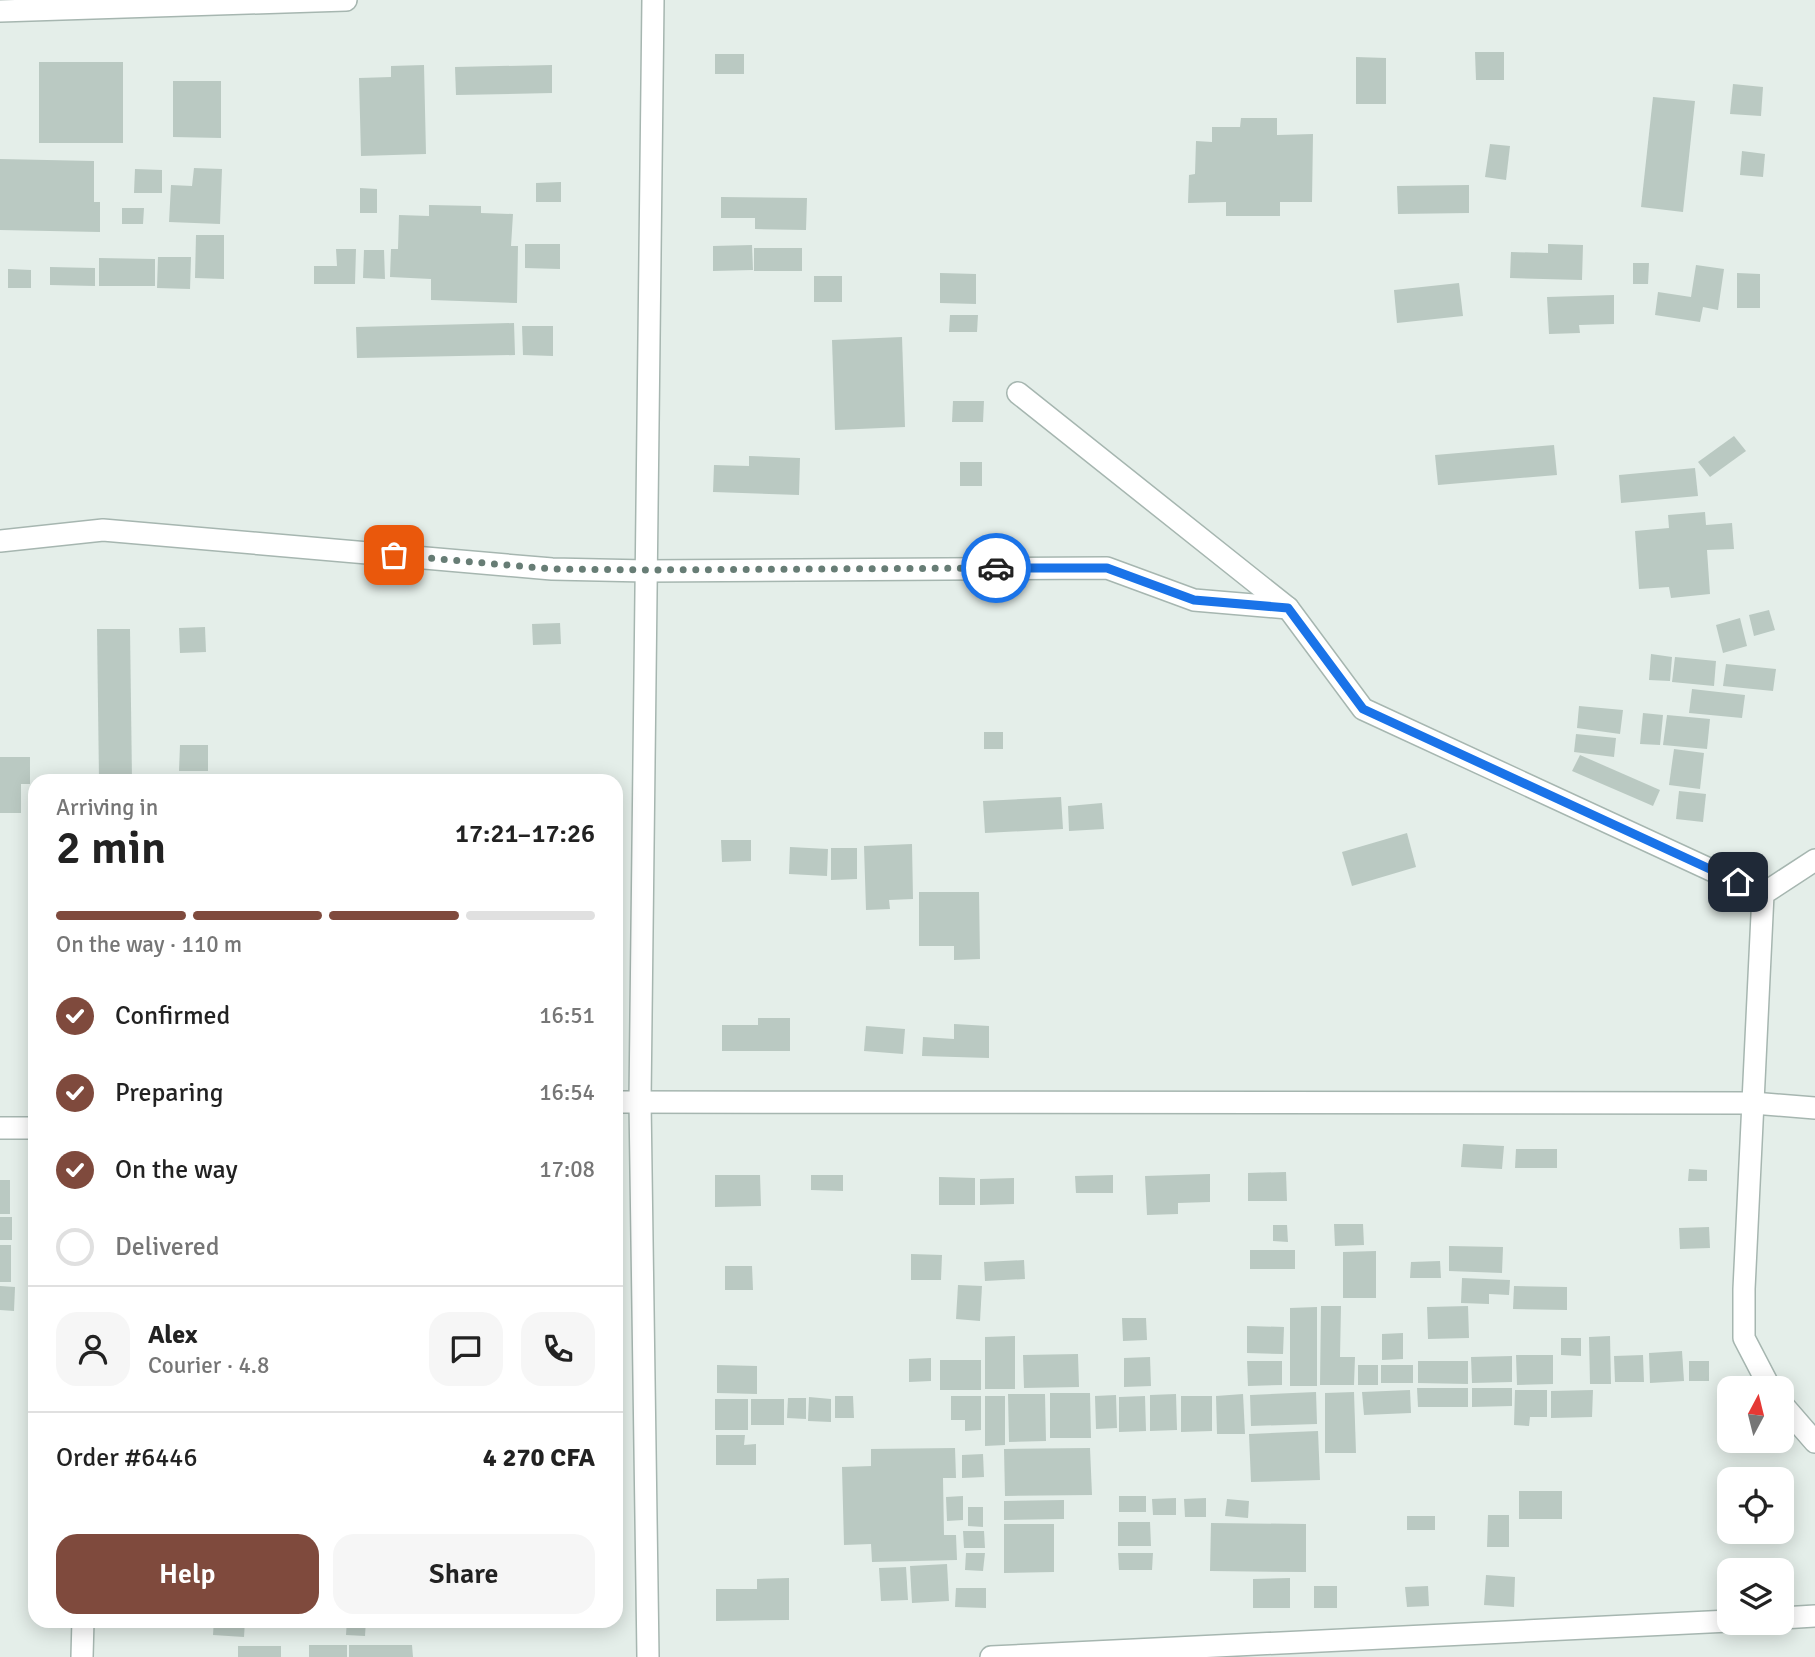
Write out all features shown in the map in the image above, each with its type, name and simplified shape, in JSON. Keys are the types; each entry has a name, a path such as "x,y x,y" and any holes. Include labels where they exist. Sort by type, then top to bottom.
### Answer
{"street":[{"path":"0,11 346,0"},
{"path":"648,1657 640,1101 653,0"},
{"path":"1018,393 1288,608 1363,709 1763,894"},
{"path":"0,541 103,530 552,569 1107,568 1194,600 1288,608"},
{"path":"1763,894 1815,860"},
{"path":"1763,894 1744,1338 1764,1376"},
{"path":"623,1102 1753,1103 1815,1108"},
{"path":"0,1128 28,1128"},
{"path":"1794,1418 1815,1442"},
{"path":"1794,1617 1815,1616"},
{"path":"991,1657 1717,1621"},
{"path":"82,1657 83,1628"}],"building":[{"path":"1475,52 1504,52 1504,80 1476,80"},
{"path":"715,54 744,54 744,74 715,74"},
{"path":"1356,57 1386,58 1386,104 1356,104"},
{"path":"39,62 123,62 123,143 39,143"},
{"path":"424,65 426,154 361,156 359,78 391,77 391,66"},
{"path":"552,65 552,93 456,95 455,67"},
{"path":"173,81 221,81 221,138 173,137"},
{"path":"1733,84 1763,87 1761,116 1730,114"},
{"path":"1653,97 1695,101 1683,212 1641,207"},
{"path":"1241,118 1277,118 1277,135 1313,134 1312,202 1280,202 1280,216 1226,216 1226,202 1188,203 1189,175 1195,174 1196,141 1212,142 1212,127 1240,127"},
{"path":"1490,144 1510,146 1506,180 1485,177"},
{"path":"1742,151 1765,154 1763,177 1740,175"},
{"path":"0,159 94,161 94,202 100,202 100,232 0,230"},
{"path":"194,168 222,169 220,224 169,222 171,185 192,186"},
{"path":"135,169 162,170 162,193 134,193"},
{"path":"561,182 561,202 536,202 536,183"},
{"path":"1469,185 1469,213 1398,214 1397,186"},
{"path":"360,188 377,189 377,213 360,213"},
{"path":"721,197 807,198 806,230 755,229 755,218 721,218"},
{"path":"429,205 481,206 481,213 513,214 511,246 518,246 517,303 431,300 431,279 390,277 391,249 398,249 399,215 429,216"},
{"path":"122,208 144,208 143,224 122,224"},
{"path":"196,235 224,235 224,279 195,278"},
{"path":"525,244 560,244 560,269 525,268"},
{"path":"1548,244 1583,245 1582,280 1510,278 1511,252 1548,253"},
{"path":"752,245 753,270 713,271 713,246"},
{"path":"754,248 802,248 802,271 754,271"},
{"path":"336,249 356,249 355,284 314,284 314,266 337,266"},
{"path":"364,250 384,250 385,279 363,278"},
{"path":"158,257 191,257 190,289 157,288"},
{"path":"99,258 155,259 155,286 99,286"},
{"path":"1633,263 1649,263 1648,284 1633,284"},
{"path":"1696,265 1724,269 1718,310 1703,307 1700,322 1655,315 1658,292 1691,297"},
{"path":"50,267 95,268 95,286 50,285"},
{"path":"8,269 31,270 31,288 8,288"},
{"path":"940,273 976,274 976,304 940,303"},
{"path":"1737,273 1760,274 1760,308 1737,308"},
{"path":"814,276 842,276 842,302 814,302"},
{"path":"1459,283 1463,316 1397,323 1394,290"},
{"path":"1614,295 1614,324 1579,325 1580,333 1549,334 1547,297"},
{"path":"950,315 978,315 977,332 949,332"},
{"path":"514,323 515,355 357,358 356,327"},
{"path":"522,326 553,326 553,356 523,355"},
{"path":"902,337 905,427 835,430 832,340"},
{"path":"953,401 984,401 983,422 952,422"},
{"path":"1734,436 1746,451 1710,477 1698,462"},
{"path":"1554,445 1557,475 1438,485 1435,455"},
{"path":"749,456 800,458 799,495 713,492 714,465 749,466"},
{"path":"960,462 982,462 982,486 960,486"},
{"path":"1695,468 1698,496 1621,503 1619,475"},
{"path":"1705,512 1706,525 1732,523 1734,549 1707,550 1710,594 1671,598 1669,587 1639,589 1635,531 1669,528 1668,515"},
{"path":"1769,610 1775,630 1754,636 1749,615"},
{"path":"1740,618 1747,646 1723,653 1716,625"},
{"path":"560,623 561,644 533,645 532,624"},
{"path":"205,627 206,652 180,653 179,628"},
{"path":"97,629 130,629 132,774 99,774"},
{"path":"1651,654 1672,657 1670,681 1649,680"},
{"path":"1675,657 1716,661 1714,686 1672,682"},
{"path":"1726,664 1776,669 1773,691 1723,686"},
{"path":"1692,689 1745,695 1742,718 1689,713"},
{"path":"1579,706 1623,710 1620,734 1577,728"},
{"path":"1643,713 1663,715 1660,745 1640,744"},
{"path":"1667,715 1710,719 1707,749 1663,745"},
{"path":"984,732 1003,732 1003,749 984,749"},
{"path":"1576,734 1616,738 1614,757 1574,752"},
{"path":"180,745 208,745 208,771 179,771"},
{"path":"1674,749 1704,753 1700,789 1669,785"},
{"path":"1580,755 1660,790 1653,806 1572,771"},
{"path":"0,757 30,757 28,784 21,784 21,813 0,813"},
{"path":"1679,791 1706,794 1703,822 1676,819"},
{"path":"1061,797 1063,829 985,833 983,801"},
{"path":"1102,803 1104,829 1069,831 1068,806"},
{"path":"1407,833 1416,867 1352,886 1342,852"},
{"path":"721,840 751,840 751,861 722,862"},
{"path":"912,844 913,899 889,900 890,909 866,910 864,846"},
{"path":"790,847 828,849 827,876 789,874"},
{"path":"831,848 857,848 857,879 831,880"},
{"path":"919,892 979,892 980,959 954,960 954,946 919,946"},
{"path":"758,1018 790,1018 790,1051 722,1051 722,1025 758,1025"},
{"path":"954,1024 989,1026 989,1058 922,1056 923,1037 954,1039"},
{"path":"866,1026 905,1029 903,1054 864,1051"},
{"path":"1463,1144 1504,1146 1502,1169 1461,1167"},
{"path":"1516,1149 1557,1149 1557,1168 1515,1168"},
{"path":"1689,1169 1707,1170 1707,1181 1688,1181"},
{"path":"1286,1172 1287,1201 1248,1201 1248,1173"},
{"path":"1210,1174 1210,1202 1178,1203 1178,1214 1147,1215 1145,1176"},
{"path":"715,1175 760,1175 761,1206 715,1207"},
{"path":"811,1175 843,1175 843,1191 811,1190"},
{"path":"1113,1175 1113,1193 1076,1193 1075,1176"},
{"path":"939,1177 975,1178 975,1205 939,1205"},
{"path":"1014,1178 1014,1204 980,1205 980,1179"},
{"path":"0,1180 10,1180 10,1214 0,1214"},
{"path":"0,1217 12,1217 12,1240 0,1240"},
{"path":"1334,1224 1363,1224 1364,1245 1335,1246"},
{"path":"1273,1225 1287,1225 1288,1242 1273,1241"},
{"path":"1709,1227 1710,1248 1680,1249 1679,1228"},
{"path":"0,1245 11,1245 11,1282 0,1282"},
{"path":"1449,1246 1503,1247 1502,1273 1449,1271"},
{"path":"1250,1250 1295,1250 1295,1269 1250,1269"},
{"path":"1376,1251 1376,1298 1343,1298 1343,1252"},
{"path":"911,1254 942,1255 941,1280 911,1280"},
{"path":"1024,1260 1025,1279 985,1281 984,1262"},
{"path":"1440,1261 1441,1278 1410,1278 1411,1262"},
{"path":"725,1266 752,1266 753,1290 725,1290"},
{"path":"1462,1278 1510,1280 1509,1295 1489,1294 1489,1304 1461,1303"},
{"path":"958,1285 982,1286 980,1321 956,1319"},
{"path":"0,1286 15,1287 14,1311 0,1310"},
{"path":"1514,1286 1567,1287 1567,1310 1513,1309"},
{"path":"1321,1306 1341,1306 1340,1357 1355,1357 1354,1385 1320,1385"},
{"path":"1468,1306 1469,1338 1428,1339 1427,1307"},
{"path":"1317,1307 1317,1386 1290,1386 1290,1308"},
{"path":"1122,1318 1146,1318 1147,1340 1123,1341"},
{"path":"1247,1326 1284,1327 1283,1354 1247,1353"},
{"path":"1403,1333 1403,1359 1382,1360 1382,1334"},
{"path":"1015,1336 1015,1389 985,1389 985,1337"},
{"path":"1610,1336 1611,1384 1590,1384 1589,1337"},
{"path":"1561,1338 1581,1338 1581,1356 1561,1355"},
{"path":"1682,1351 1684,1381 1650,1383 1649,1353"},
{"path":"1078,1354 1079,1387 1024,1388 1023,1355"},
{"path":"1516,1355 1553,1355 1553,1384 1517,1385"},
{"path":"1643,1355 1644,1382 1615,1382 1614,1356"},
{"path":"1512,1356 1512,1382 1472,1383 1471,1357"},
{"path":"1150,1357 1151,1386 1124,1387 1124,1358"},
{"path":"931,1358 931,1381 909,1382 909,1359"},
{"path":"940,1360 981,1360 981,1390 940,1390"},
{"path":"1247,1361 1282,1361 1282,1385 1248,1386"},
{"path":"1418,1361 1468,1361 1468,1384 1418,1383"},
{"path":"1689,1361 1709,1361 1709,1381 1689,1381"},
{"path":"717,1365 757,1366 757,1394 717,1393"},
{"path":"1358,1365 1378,1365 1378,1385 1358,1385"},
{"path":"1381,1365 1413,1365 1413,1383 1381,1383"},
{"path":"1417,1388 1468,1388 1468,1407 1418,1407"},
{"path":"1472,1388 1512,1388 1512,1406 1472,1407"},
{"path":"1410,1390 1411,1413 1364,1415 1362,1392"},
{"path":"1515,1390 1547,1390 1547,1417 1530,1417 1529,1426 1514,1425"},
{"path":"1593,1390 1592,1417 1551,1418 1551,1391"},
{"path":"1316,1392 1317,1424 1251,1426 1250,1395"},
{"path":"1354,1392 1356,1453 1325,1453 1325,1393"},
{"path":"1050,1393 1090,1393 1091,1438 1050,1438"},
{"path":"1008,1394 1045,1394 1046,1441 1009,1442"},
{"path":"1176,1394 1177,1430 1150,1431 1150,1395"},
{"path":"1243,1394 1245,1434 1217,1434 1216,1396"},
{"path":"1116,1395 1117,1428 1096,1429 1095,1396"},
{"path":"835,1396 853,1396 854,1418 835,1418"},
{"path":"951,1396 981,1396 981,1430 965,1431 965,1420 951,1420"},
{"path":"985,1396 1005,1396 1005,1445 985,1446"},
{"path":"1145,1396 1146,1431 1119,1432 1119,1397"},
{"path":"1181,1396 1212,1396 1212,1431 1181,1432"},
{"path":"809,1397 831,1399 831,1422 808,1421"},
{"path":"788,1398 806,1398 806,1419 787,1418"},
{"path":"715,1399 748,1399 748,1430 715,1430"},
{"path":"751,1399 784,1399 784,1425 751,1425"},
{"path":"1318,1431 1320,1480 1251,1482 1249,1434"},
{"path":"716,1435 745,1435 744,1445 756,1444 756,1465 716,1465"},
{"path":"955,1448 956,1478 943,1478 944,1535 956,1535 957,1560 872,1562 871,1544 844,1545 842,1467 871,1466 871,1449"},
{"path":"1090,1448 1092,1495 1005,1496 1004,1449"},
{"path":"983,1454 984,1477 962,1478 962,1455"},
{"path":"1519,1491 1562,1491 1562,1519 1519,1519"},
{"path":"963,1496 963,1520 947,1521 946,1497"},
{"path":"1119,1496 1146,1496 1146,1512 1119,1512"},
{"path":"1176,1498 1176,1515 1153,1515 1152,1499"},
{"path":"1206,1498 1206,1517 1185,1517 1184,1499"},
{"path":"1227,1499 1249,1501 1248,1518 1225,1516"},
{"path":"1064,1500 1064,1519 1004,1520 1004,1501"},
{"path":"968,1507 983,1507 983,1527 968,1526"},
{"path":"1488,1515 1509,1515 1509,1547 1487,1547"},
{"path":"1407,1516 1435,1516 1435,1530 1407,1530"},
{"path":"1118,1522 1150,1522 1151,1546 1118,1546"},
{"path":"1211,1523 1306,1524 1306,1572 1210,1571"},
{"path":"1004,1524 1054,1524 1054,1572 1004,1573"},
{"path":"963,1531 984,1531 985,1548 964,1548"},
{"path":"966,1553 985,1553 983,1571 965,1570"},
{"path":"1118,1553 1153,1553 1152,1570 1119,1570"},
{"path":"947,1564 949,1601 912,1603 910,1566"},
{"path":"906,1567 908,1600 881,1601 879,1568"},
{"path":"1486,1575 1515,1577 1514,1607 1484,1605"},
{"path":"789,1578 789,1620 716,1621 716,1589 757,1589 757,1579"},
{"path":"1290,1578 1290,1608 1253,1608 1253,1579"},
{"path":"1314,1586 1337,1586 1337,1608 1314,1608"},
{"path":"1428,1586 1429,1606 1407,1607 1405,1587"},
{"path":"956,1588 986,1588 986,1608 955,1607"},
{"path":"213,1628 245,1628 244,1637 213,1635"},
{"path":"346,1628 366,1628 365,1636 346,1635"},
{"path":"309,1645 347,1645 347,1657 309,1657"},
{"path":"349,1645 412,1645 413,1657 349,1657"},
{"path":"238,1646 281,1646 281,1657 238,1657"}],"way so far":[{"path":"394,555 552,569 996,568"}],"route":[{"path":"996,568 1107,568 1194,600 1288,608 1363,709 1738,882"}]}
